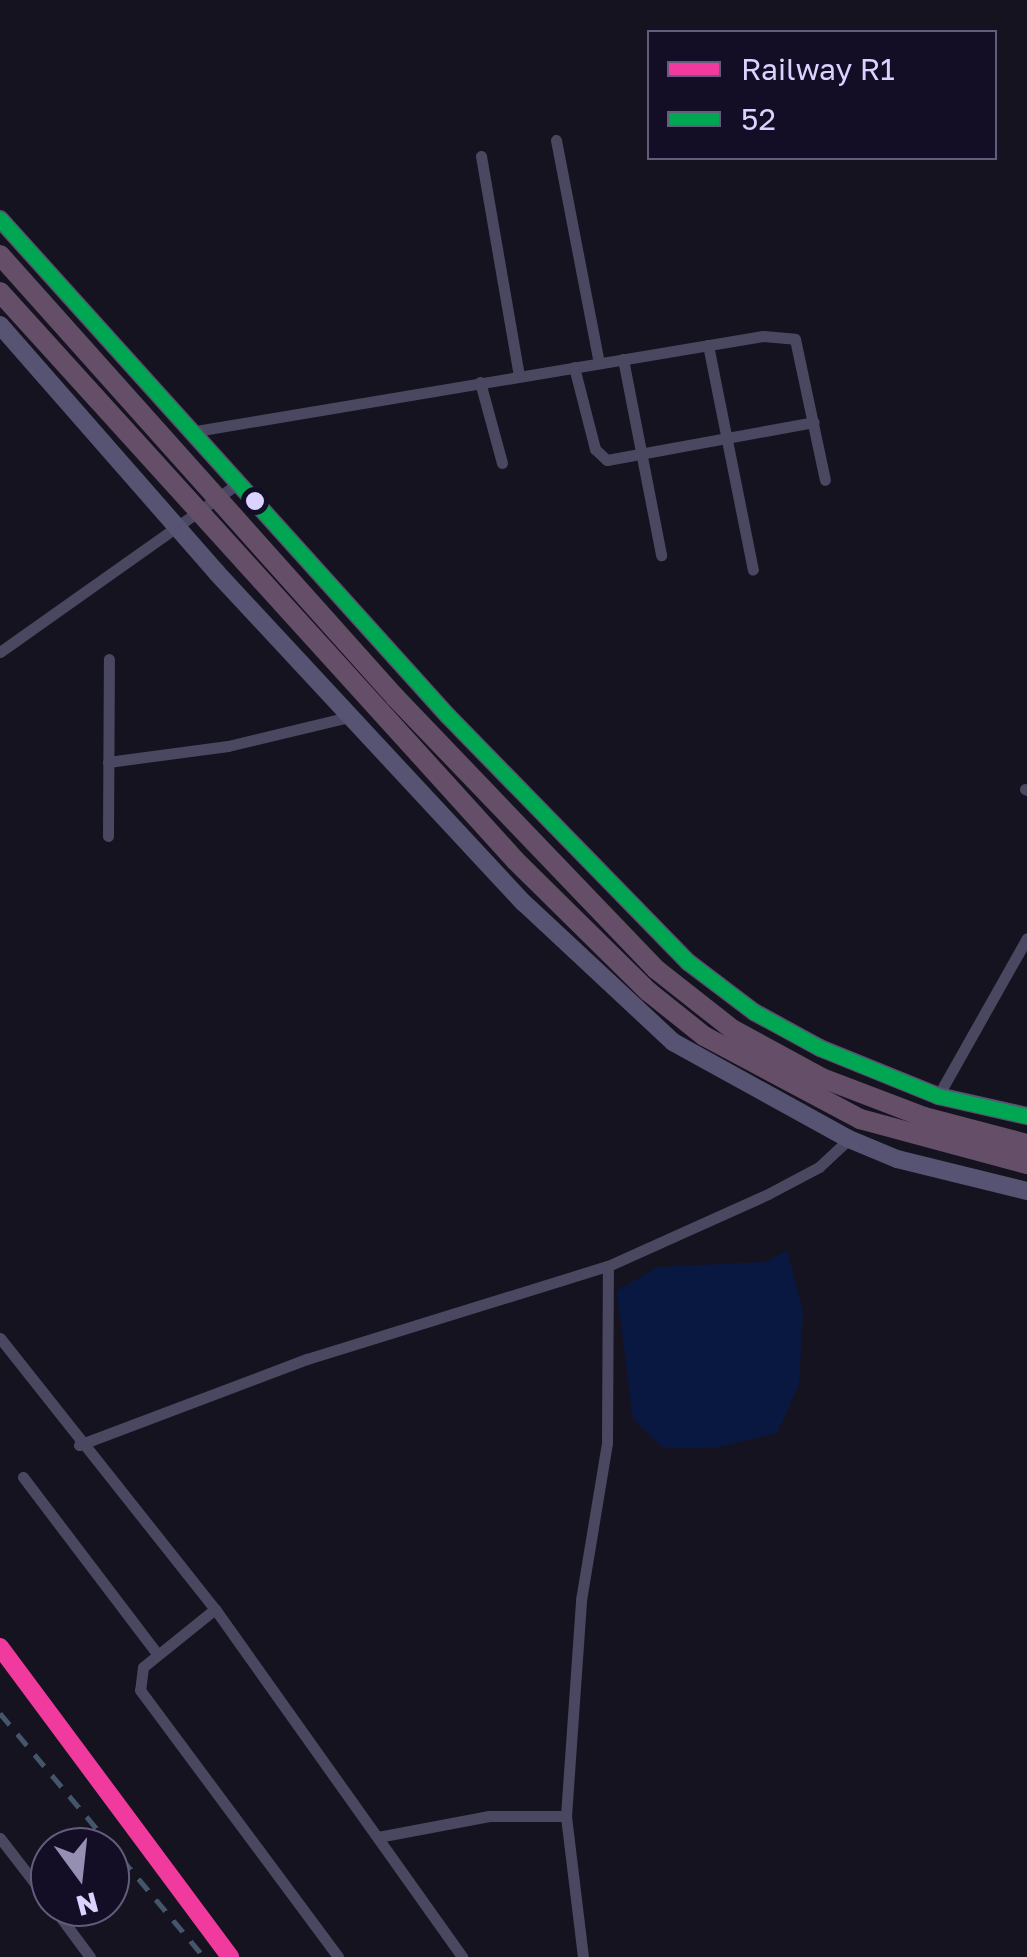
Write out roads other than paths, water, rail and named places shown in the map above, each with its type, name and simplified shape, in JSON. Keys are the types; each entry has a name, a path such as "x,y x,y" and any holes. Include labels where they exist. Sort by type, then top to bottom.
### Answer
{"highway":[{"path":"0,255 538,852 701,1006 822,1078 924,1117 1027,1144"},
{"path":"0,292 199,516 515,860 704,1036 860,1119 1027,1164"}],"main road":[{"path":"0,219 237,484 574,850 688,962 754,1012 820,1048 938,1096 1027,1116"},
{"path":"0,325 180,529 604,984 673,1042 733,1081 849,1139 898,1159 1027,1191"}],"street":[{"path":"556,140 599,363"},
{"path":"481,156 519,376"},
{"path":"190,432 763,336 795,339 825,480"},
{"path":"708,345 753,570"},
{"path":"623,359 662,555"},
{"path":"574,367 600,456 642,456 814,422"},
{"path":"480,382 502,463"},
{"path":"0,652 199,516 237,484"},
{"path":"108,836 109,659"},
{"path":"108,762 228,746 353,716"},
{"path":"938,1096 1027,938"},
{"path":"80,1445 306,1359 608,1266 785,1186 818,1168 849,1139"},
{"path":"583,1957 566,1816 581,1600 607,1443 608,1266"},
{"path":"0,1338 80,1445 215,1609 462,1957"},
{"path":"22,1477 158,1655"},
{"path":"215,1609 143,1667 140,1690 338,1957"},
{"path":"378,1836 489,1816 566,1816"},
{"path":"0,1838 30,1877"},
{"path":"68,1927 90,1957"}],"water":[{"path":"787,1250 803,1311 799,1385 777,1433 714,1448 663,1448 633,1419 617,1291 657,1267 766,1262"}],"railway":[{"path":"0,1647 172,1878"},
{"path":"0,1713 204,1957"}],"rail line":[{"name":"R1","path":"0,1647 230,1957"}]}
